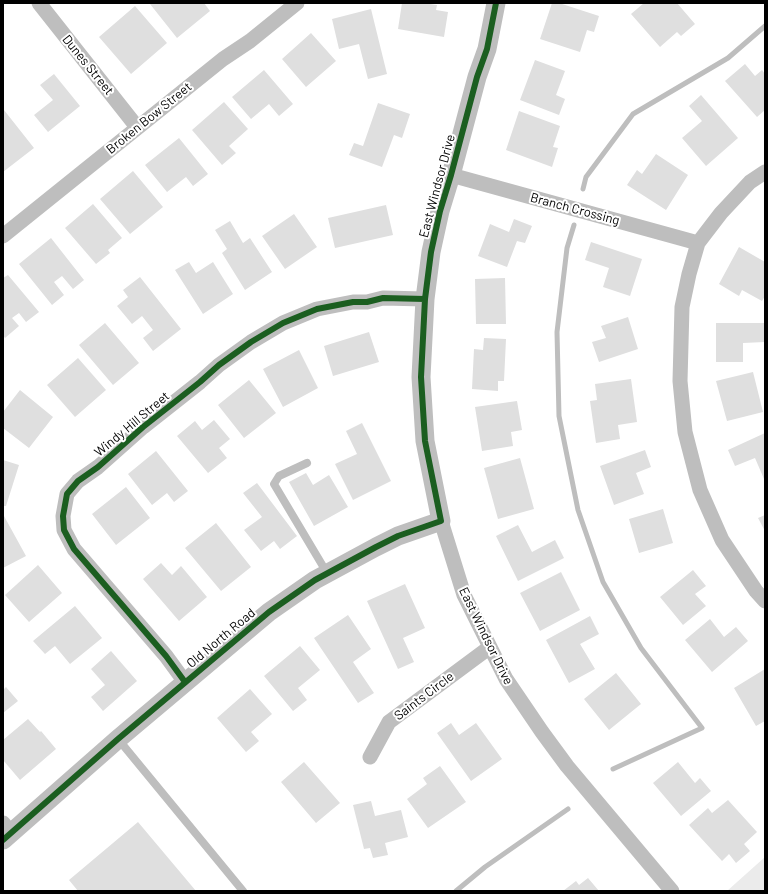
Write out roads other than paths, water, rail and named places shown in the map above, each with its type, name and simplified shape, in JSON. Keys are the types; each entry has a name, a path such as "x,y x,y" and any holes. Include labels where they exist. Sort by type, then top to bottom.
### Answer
{"street":[{"name":"Dunes Street","path":"39,3 138,127"},
{"name":"Broken Bow Street","path":"3,236 223,59 250,41 297,3"},
{"name":"East Windsor Drive","path":"496,3 487,49 477,77 440,211 431,252 425,299 421,377 426,441 441,522 464,595 506,679 542,732 572,772 672,891"},
{"path":"765,172 750,182 726,208 698,243 689,274 682,307 680,381 685,432 700,490 722,540 765,601"},
{"name":"Branch Crossing","path":"451,175 698,243"},
{"name":"Windy Hill Street","path":"185,682 166,656 74,549 64,530 63,516 68,494 78,481 98,467 143,427 219,365 251,342 283,323 317,310 353,302 367,302 383,298 425,299"},
{"name":"Old North Road","path":"6,832 269,612 315,580 376,547 398,536 441,522"},
{"name":"Saints Circle","path":"370,757 389,722 490,647"}],"lane":[{"path":"308,463 280,476 274,484 327,573"},
{"path":"118,738 243,891"}],"waterway":[{"path":"583,189 586,177 633,114 728,58 765,26"},
{"path":"574,225 567,248 557,332 559,416 578,510 603,582 641,648 702,728 613,769"},
{"path":"456,891 485,867 568,809"}]}
